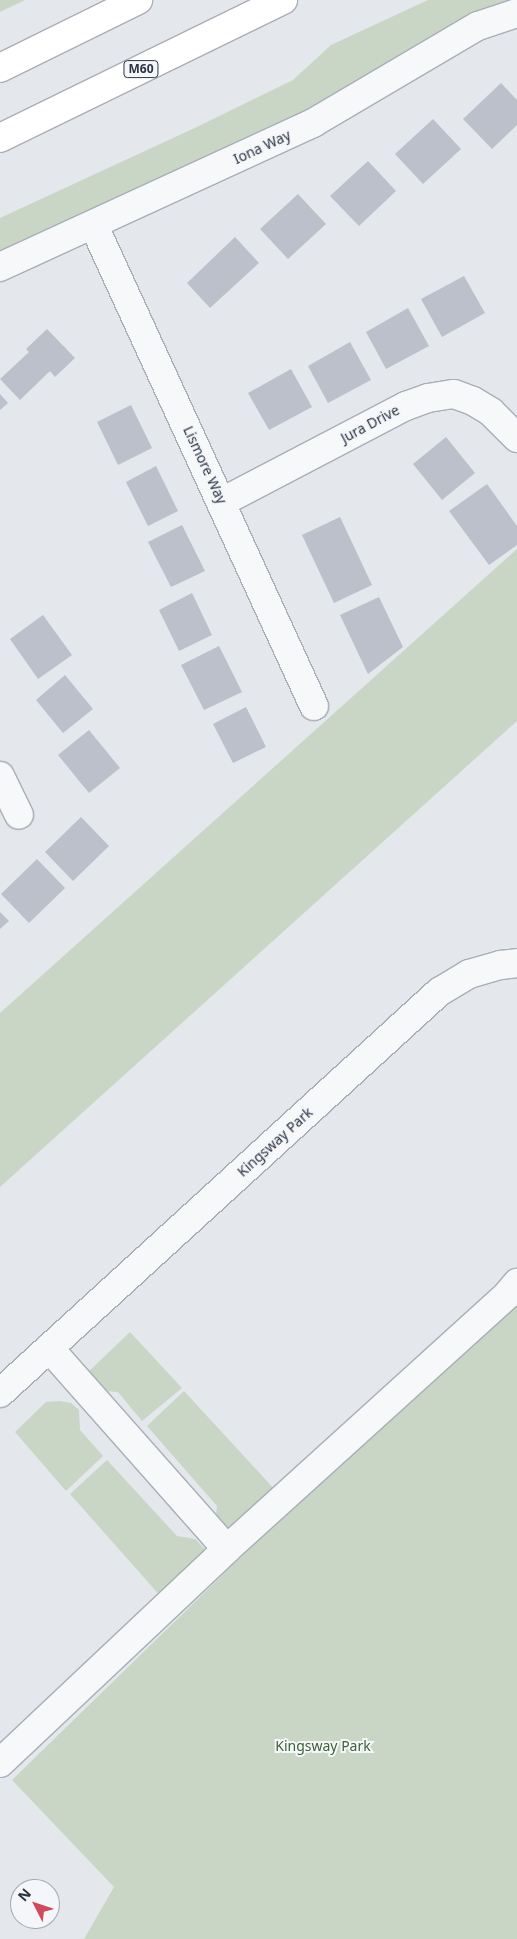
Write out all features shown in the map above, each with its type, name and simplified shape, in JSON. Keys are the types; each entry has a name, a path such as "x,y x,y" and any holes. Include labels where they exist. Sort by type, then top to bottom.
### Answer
{"highway":[{"path":"0,68 138,0"},
{"name":"M60","path":"0,138 283,0"}],"street":[{"name":"Iona Way","path":"0,267 94,226 313,123 478,26 517,13"},
{"name":"Lismore Way","path":"94,226 314,706"},
{"name":"Jura Drive","path":"222,502 406,406 428,398 454,394 473,401 491,412 517,438"},
{"path":"0,777 19,816"},
{"name":"Kingsway Park","path":"0,1393 439,992 470,974 517,963"},
{"path":"0,1763 227,1550 507,1295 517,1283"},
{"path":"49,1348 227,1550"}],"green space":[{"path":"0,0 25,0 0,12"},
{"path":"428,0 517,0 312,116 0,259 0,218 199,126 293,80 331,45"},
{"path":"517,549 517,721 0,1187 0,1013"},
{"name":"Kingsway Park","path":"517,1303 517,1939 84,1939 114,1887 12,1780 239,1559"},
{"path":"130,1332 182,1388 142,1421 118,1392 102,1391 85,1375"},
{"path":"184,1391 277,1492 238,1534 215,1524 217,1506 147,1426"},
{"path":"60,1401 71,1403 79,1410 80,1430 103,1456 66,1491 15,1432 46,1402"},
{"path":"107,1460 177,1536 195,1539 204,1548 207,1557 163,1599 70,1494"}],"building":[{"path":"501,83 517,100 517,125 492,149 463,119"},
{"path":"433,119 461,149 423,184 395,154"},
{"path":"368,161 396,191 359,226 330,196"},
{"path":"298,194 326,224 288,259 260,229"},
{"path":"235,237 259,263 210,308 187,283"},
{"path":"464,276 485,313 442,337 421,299"},
{"path":"408,308 429,346 386,369 366,332"},
{"path":"47,329 75,358 55,377 50,371 20,400 0,379 29,352 26,349"},
{"path":"350,342 371,380 328,403 308,366"},
{"path":"291,369 312,407 269,430 248,393"},
{"path":"0,394 8,403 0,410"},
{"path":"131,405 152,448 118,465 97,422"},
{"path":"446,437 475,473 442,500 413,464"},
{"path":"156,466 178,511 148,526 126,482"},
{"path":"487,484 517,526 517,545 489,565 449,511"},
{"path":"340,517 372,585 334,603 302,535"},
{"path":"182,525 205,571 171,587 148,542"},
{"path":"192,593 212,635 179,651 159,610"},
{"path":"379,597 403,647 368,674 340,615"},
{"path":"43,615 72,655 38,679 10,639"},
{"path":"219,646 242,692 204,710 181,665"},
{"path":"65,675 93,709 63,733 36,700"},
{"path":"246,707 266,747 233,763 213,724"},
{"path":"89,730 120,768 89,793 58,755"},
{"path":"81,817 109,846 73,881 45,852"},
{"path":"37,859 65,888 29,923 1,894"},
{"path":"0,912 9,921 0,929"}]}
